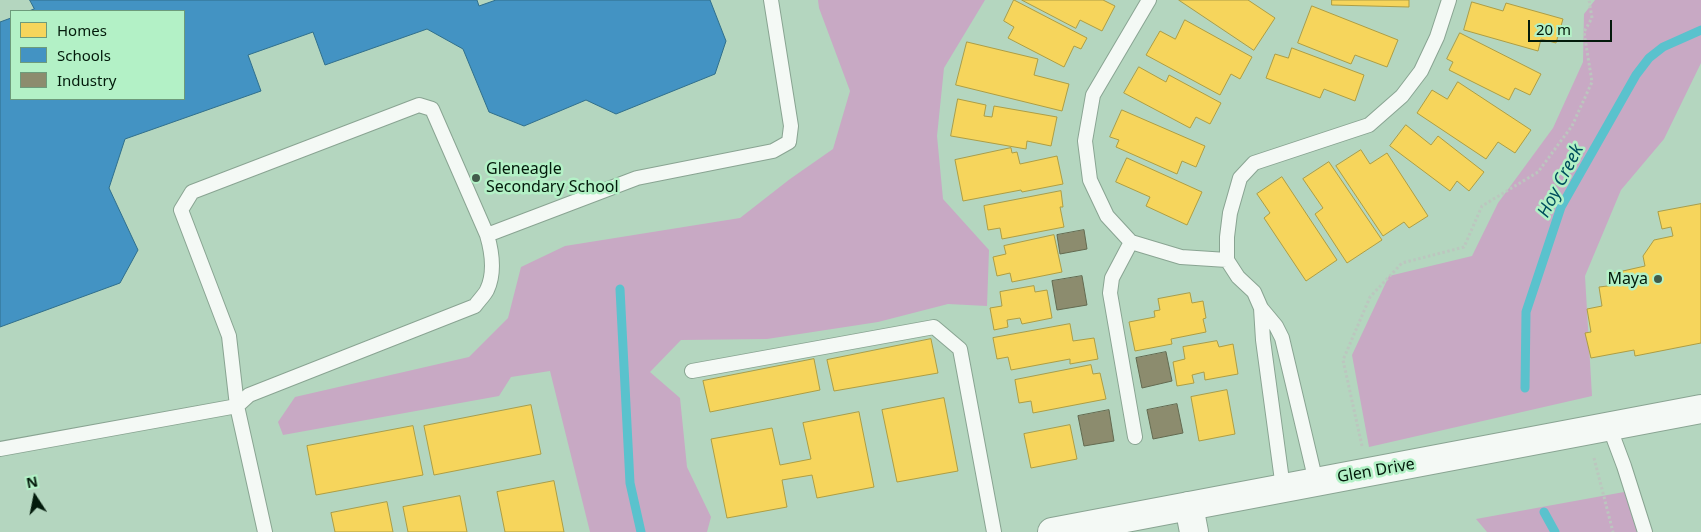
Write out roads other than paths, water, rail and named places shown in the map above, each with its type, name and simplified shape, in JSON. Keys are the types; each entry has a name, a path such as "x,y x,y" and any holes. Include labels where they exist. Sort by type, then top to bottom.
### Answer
{"street":[{"name":"Glen Drive","path":"1052,532 1192,519 1283,488 1701,409"}],"lane":[{"path":"488,235 638,178 773,151 789,142 791,126 770,0"},
{"path":"1149,0 1093,95 1085,141 1090,180 1107,216 1131,242 1181,257 1227,260"},
{"path":"1316,482 1282,338 1276,326 1261,308 1254,292 1238,277 1227,260 1230,213 1240,178 1254,163 1369,125 1402,96 1421,71 1437,36 1449,0"},
{"path":"0,449 237,406 249,395 475,306 487,290 492,270 492,251 488,235 432,109 419,105 192,192 181,210 229,336 237,406 265,532"},
{"path":"1131,242 1112,278 1110,293 1135,437"},
{"path":"1261,308 1263,340 1283,488"},
{"path":"692,371 934,327 960,349 994,532"},
{"path":"1598,428 1624,466 1645,532"}],"waterway":[{"name":"Hoy Creek","path":"1525,388 1526,312 1561,207 1636,75 1649,58 1663,47 1701,30"},
{"path":"620,289 630,483 641,532"},
{"name":"Hoy Creek","path":"1544,512 1555,532"}],"place":[{"name":"Gleneagle Secondary School","path":"476,178"},
{"name":"Maya","path":"1658,279"}]}
